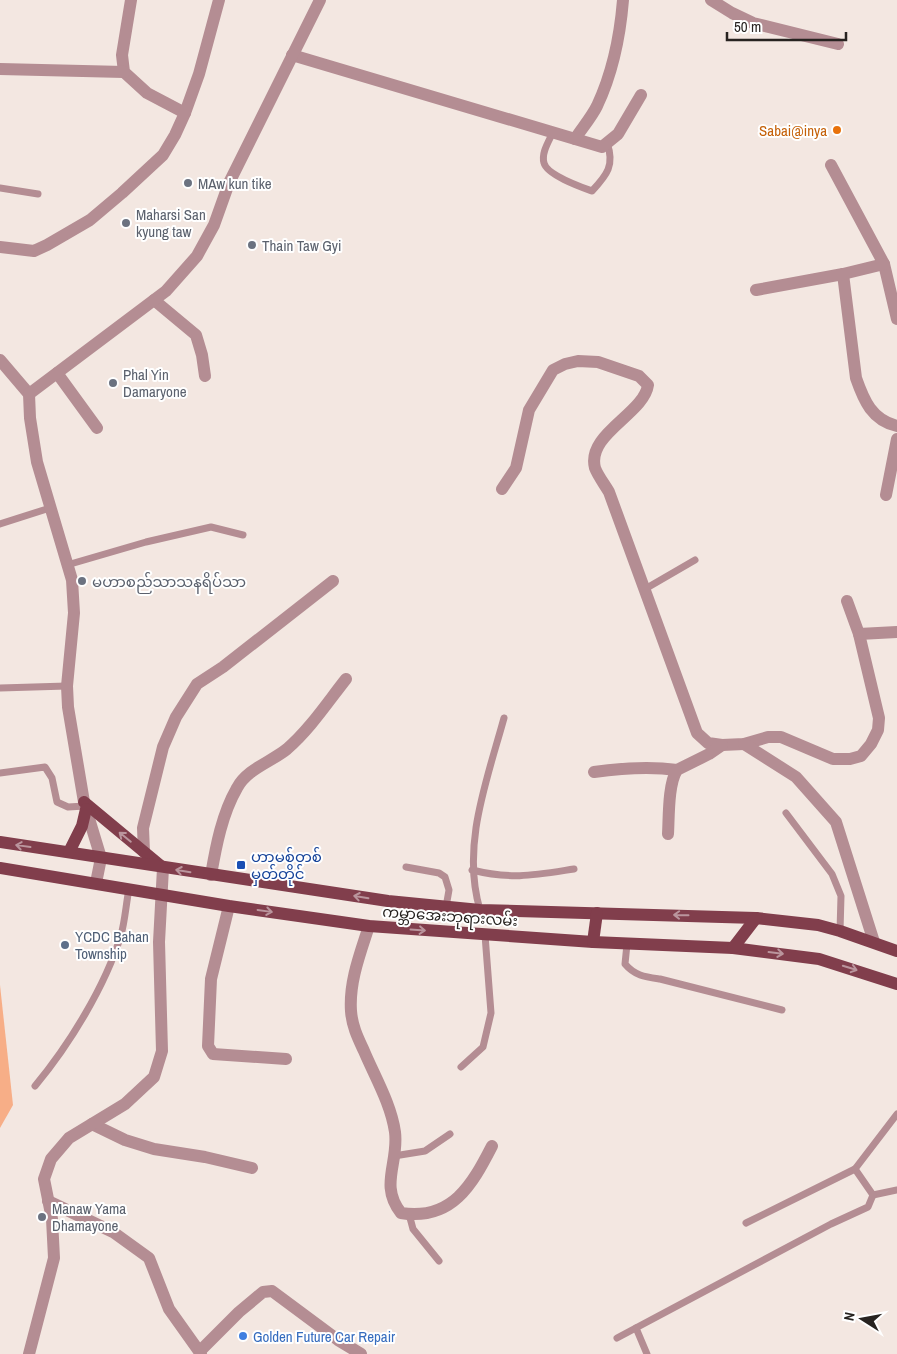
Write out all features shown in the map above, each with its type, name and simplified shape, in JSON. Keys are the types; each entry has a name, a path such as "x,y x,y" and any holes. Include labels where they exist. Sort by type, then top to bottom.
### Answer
{"main road":[{"path":"69,852 82,826 85,806 163,868"},
{"name":"ကမ္ဘာအေးဘုရားလမ်း","path":"0,842 388,901 446,907 480,910 756,918 818,926 840,931 897,951"},
{"name":"ကမ္ဘာအေးဘုရားလမ်း","path":"0,868 229,906 369,926 627,944 733,948 819,959 897,984"},
{"path":"594,942 597,913"},
{"path":"733,948 756,918"}],"street":[{"path":"124,72 122,55 131,0"},
{"path":"0,247 34,251 90,220 164,155 185,113 220,0"},
{"path":"29,394 166,291 198,256 214,225 229,183 320,0"},
{"path":"575,139 596,108 613,64 620,33 623,0"},
{"path":"711,0 732,13 754,23 838,44"},
{"path":"292,54 602,147 618,134 641,95"},
{"path":"0,69 124,72 147,92 185,113"},
{"path":"831,165 884,264 897,319"},
{"path":"756,290 843,274 884,264"},
{"path":"843,274 856,378 862,395 870,410 879,419 897,426"},
{"path":"154,300 196,335 202,355 205,376"},
{"path":"0,360 29,394 30,418 37,462 72,580 74,612 67,686 68,707 85,806 100,858 96,883"},
{"path":"502,489 516,468 529,410 553,370 565,364 578,361 598,362 639,376 648,385 647,392 638,404 610,431 600,444 596,454 595,468 609,492 697,733 708,743 744,744 768,737 782,737 833,759 861,756 872,744 878,730 879,718 858,634 847,601"},
{"path":"58,373 96,428"},
{"path":"886,495 897,439"},
{"path":"144,852 143,828 163,747 176,717 197,684 223,667 334,581"},
{"path":"858,634 897,632"},
{"path":"211,875 217,839 237,787 248,773 286,749 304,732 346,679"},
{"path":"594,772 635,767 658,767 677,770 709,754 722,744"},
{"path":"744,744 796,778 836,822 874,942"},
{"path":"668,834 672,784 677,770"},
{"path":"29,1354 54,1258 52,1219 44,1179 51,1159 68,1138 125,1104 154,1077 162,1051 159,942 163,868"},
{"path":"229,906 212,979 208,1046 213,1054 286,1059"},
{"path":"369,926 355,971 351,992 351,1012 353,1027 391,1112 395,1134 394,1156 389,1181 390,1193 395,1205 401,1213 409,1214 427,1214 450,1205 470,1185 492,1146"},
{"path":"92,1124 125,1140 154,1149 205,1157 252,1168"},
{"path":"48,1201 113,1232 149,1258 169,1309 200,1352 239,1312 263,1292 272,1291 338,1340 361,1354"}],"lane":[{"path":"553,132 545,150 543,163 565,180 592,191 606,175 608,169 611,154 607,142"},
{"path":"0,188 38,194"},
{"path":"0,524 50,508"},
{"path":"67,565 146,542 211,527 243,535"},
{"path":"645,589 695,560"},
{"path":"0,688 67,686"},
{"path":"480,910 472,870 478,814 504,718"},
{"path":"0,773 45,767 52,778 57,802 68,807 85,806"},
{"path":"786,813 832,874 840,896 840,931"},
{"path":"406,867 439,873 445,877 449,890 446,907"},
{"path":"472,870 494,876 522,877 574,869"},
{"path":"35,1086 57,1059 98,991 121,935 129,889"},
{"path":"461,1067 483,1047 491,1013 485,935"},
{"path":"627,944 625,964 631,971 640,976 660,979 782,1010"},
{"path":"746,1224 855,1169 897,1114"},
{"path":"394,1156 425,1151 450,1134"},
{"path":"855,1169 873,1195"},
{"path":"873,1195 897,1190"},
{"path":"618,1338 831,1224 868,1207 873,1195"},
{"path":"409,1214 413,1229 439,1261"},
{"path":"636,1328 647,1354"}],"shaded area":[{"path":"0,985 13,1105 0,1128"}],"place":[{"name":"Sabai@inya","path":"837,130"},
{"name":"MAw kun tike","path":"188,183"},
{"name":"Maharsi San kyung taw","path":"126,223"},
{"name":"Thain Taw Gyi","path":"252,245"},
{"name":"Phal Yin Damaryone","path":"113,383"},
{"name":"မဟာစည်သာသနရိပ်သာ","path":"82,581"},
{"name":"ဟာမစ်တစ် မှတ်တိုင်","path":"241,865"},
{"name":"YCDC Bahan Township","path":"65,945"},
{"name":"Manaw Yama Dhamayone","path":"42,1217"},
{"name":"Golden Future Car Repair","path":"243,1336"}]}
